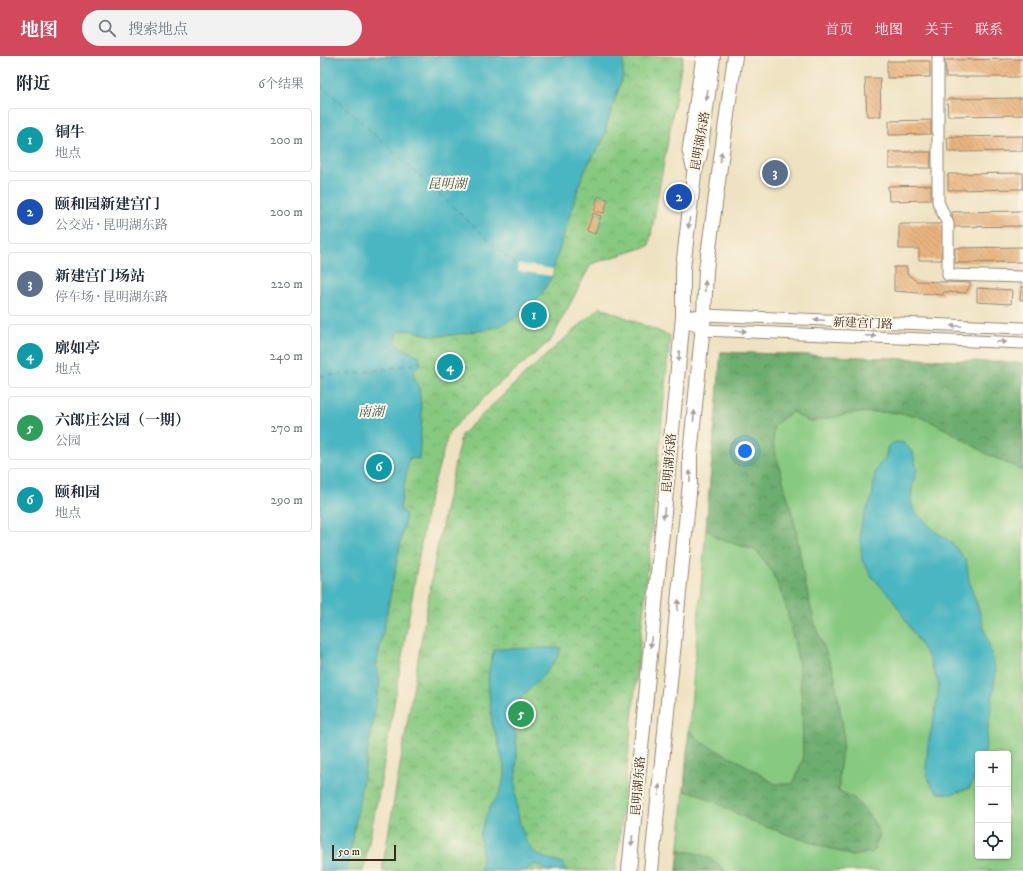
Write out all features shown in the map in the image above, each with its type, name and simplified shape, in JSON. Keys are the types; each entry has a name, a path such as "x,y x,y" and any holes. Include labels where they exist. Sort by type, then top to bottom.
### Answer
{"main road":[{"name":"昆明湖东路","path":"629,871 682,317 683,268 694,174 700,154 713,56"},
{"name":"昆明湖东路","path":"651,871 690,484 690,455 704,315 706,270 735,56"}],"street":[{"path":"694,174 688,150 702,56"},
{"path":"938,56 938,202 948,224 948,275 1023,277"},
{"name":"新建宫门路","path":"682,317 704,315 1023,328"},
{"path":"682,317 702,330"},
{"name":"新建宫门路","path":"702,330 1023,343"}],"green space":[{"path":"320,56 683,56 649,246 591,264 551,340 495,387 449,432 428,503 380,787 363,871 320,871"},
{"path":"600,307 670,336 649,558 616,871 382,871 436,554 461,435 524,375"},
{"path":"721,352 1023,363 1023,871 677,871"},
{"path":"721,352 1023,363 1023,471 987,454 951,432 922,417 889,412 854,413 810,422 792,412 774,425 773,443 795,525 804,578 815,625 834,673 844,734 839,775 839,791 854,798 872,819 880,835 873,852 852,856 757,824 699,794 684,791 689,729 701,742 744,764 775,784 793,784 803,759 802,706 799,665 786,606 773,573 757,551 716,538 706,528"},
{"path":"679,850 693,852 704,856 715,862 726,871 677,871"}],"water":[{"name":"昆明湖","path":"320,56 623,56 623,76 603,140 588,164 580,182 552,276 533,307 499,326 483,330 454,335 433,336 409,330 398,331 394,340 401,348 419,356 421,366 413,372 419,386 422,417 419,459 409,458 400,509 406,515 376,667 380,681 347,871 320,871"},
{"path":"896,442 904,443 913,453 917,469 912,487 911,499 913,510 935,531 952,543 966,560 970,585 979,610 996,670 985,751 975,751 975,776 970,788 952,794 939,793 931,786 926,769 928,744 939,685 929,658 892,598 872,577 862,560 860,533 863,517 872,498 875,473 879,465 885,459 888,446"},
{"path":"561,648 555,661 521,698 520,703 515,710 514,720 517,752 516,802 520,824 528,844 534,852 563,863 566,871 546,871 541,866 534,865 526,871 481,871 482,853 480,835 491,805 498,796 505,778 505,768 492,724 490,704 488,680 494,649"}],"pier":[{"path":"519,264 553,269 552,276 518,271"}],"building":[{"path":"1023,59 1023,77 946,77 945,60"},
{"path":"887,61 930,61 930,77 887,78"},
{"path":"865,78 880,78 881,116 867,116"},
{"path":"1023,98 1023,115 948,116 947,99"},
{"path":"931,120 931,134 889,135 889,121"},
{"path":"1023,136 1023,151 948,152 947,137"},
{"path":"889,152 931,152 931,168 889,168"},
{"path":"1023,173 1023,189 948,190 948,174"},
{"path":"931,185 931,200 889,201 888,186"},
{"path":"598,196 608,199 604,213 594,211"},
{"path":"1023,211 1023,226 953,227 952,212"},
{"path":"593,213 601,216 595,234 587,231"},
{"path":"899,224 942,224 942,260 919,260 919,249 899,249"},
{"path":"1023,247 1023,262 955,263 955,248"},
{"path":"894,267 907,267 907,274 916,281 971,283 966,293 944,292 943,295 894,291"},
{"path":"1021,286 1023,286 1023,300 1020,300"},
{"path":"977,288 1012,290 1011,304 977,302"},
{"path":"446,357 454,357 460,363 460,371 454,377 446,377 440,371 440,363"}],"ferry route":[{"path":"320,67 331,56"},
{"path":"320,84 518,267"},
{"path":"320,376 360,373 421,363"}],"place":[{"name":"新建宫门场站","path":"775,173"},
{"name":"颐和园新建宫门","path":"679,197"},
{"name":"铜牛","path":"534,315"},
{"name":"廓如亭","path":"450,367"},
{"name":"颐和园","path":"379,467"},
{"name":"六郎庄公园（一期）","path":"521,714"}],"water label":[{"name":"南湖","path":"371,411"}]}
